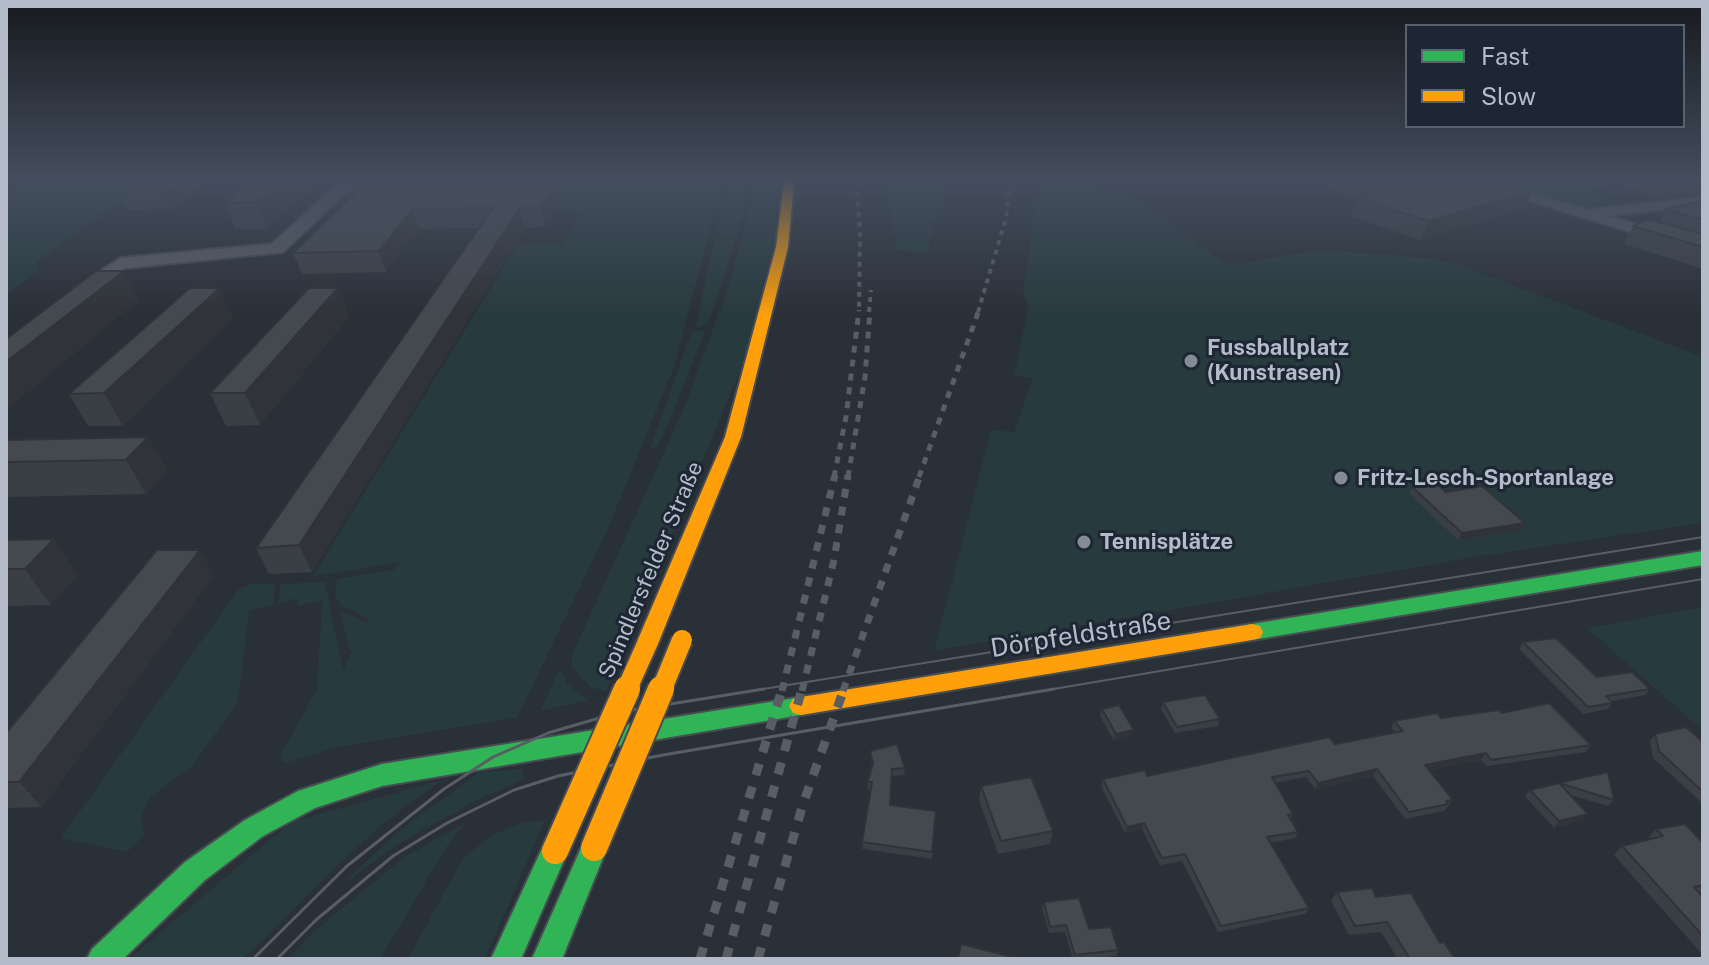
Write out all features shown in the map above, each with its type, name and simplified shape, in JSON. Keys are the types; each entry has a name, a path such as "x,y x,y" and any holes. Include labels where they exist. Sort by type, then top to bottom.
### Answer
{"main road":[{"name":"Spindlersfelder Straße","path":"506,959 647,644 733,437 782,247 784,227"},
{"path":"794,277 802,227"},
{"name":"Dörpfeldstraße","path":"102,959 195,871 254,828 307,799 382,775 1703,558"},
{"path":"547,959 684,633"}],"street":[{"path":"66,301 121,263 277,249 301,227"},
{"path":"1629,227 1703,249"}],"green space":[{"path":"6,227 84,227 36,262 40,269 6,295"},
{"path":"572,227 710,227 674,367 607,531 517,718 342,746 285,763 279,757 317,690 322,600 297,606 298,598 278,603 281,584 325,582 343,671 353,651 349,650 340,610 366,623 369,620 341,605 335,596 337,579 394,570 398,562 313,576 518,244 564,243"},
{"path":"718,227 739,227 737,236 716,236"},
{"path":"746,227 775,227 746,356 606,692 590,687 572,667 572,655 686,404 726,293"},
{"path":"893,227 934,227 927,253 897,250"},
{"name":"Fritz-Lesch-Sportanlage","path":"1033,227 1174,227 1228,265 1323,250 1424,258 1456,264 1703,357 1703,523 1480,556 934,651 991,430 1014,432 1033,378 1014,375 1029,305 1023,294"},
{"path":"714,239 736,239 708,324 696,327"},
{"path":"692,331 705,331 668,424 657,447 650,449"},
{"path":"275,583 273,605 249,611 238,701 192,767 150,797 141,818 145,835 127,852 61,838 239,589 250,584"},
{"path":"1703,607 1703,731 1587,628"},
{"path":"560,668 567,684 588,700 540,711"},
{"path":"523,769 524,780 481,798 398,844 336,889 402,829 480,772"},
{"path":"442,780 390,818 341,862 243,959 129,959 291,822"},
{"path":"545,820 485,959 408,959 464,856 497,833 523,823"},
{"path":"466,822 447,846 380,959 288,959 319,927 403,858"}],"building":[{"path":"320,227 398,227 379,251 293,253"},
{"path":"480,227 508,227 299,545 256,548"},
{"path":"1636,227 1677,227 1703,234 1703,247"},
{"path":"96,271 124,271 6,362 6,339"},
{"path":"190,288 220,288 104,393 69,394"},
{"path":"309,288 338,288 245,393 210,393"},
{"path":"148,437 126,460 6,462 6,440"},
{"path":"1436,483 1446,492 1482,486 1525,523 1462,533 1412,487"},
{"path":"54,539 25,569 6,569 6,540"},
{"path":"157,550 200,550 19,782 6,782 6,733"},
{"path":"1556,638 1597,677 1632,672 1650,689 1606,696 1613,703 1588,707 1523,642"},
{"path":"1205,695 1220,719 1177,727 1163,702"},
{"path":"1549,703 1591,745 1491,760 1486,753 1425,765 1453,800 1446,801 1448,804 1409,812 1377,769 1318,783 1309,771 1272,777 1293,814 1288,815 1298,832 1267,837 1309,908 1221,926 1185,854 1162,858 1144,823 1127,827 1103,779 1145,770 1147,776 1329,737 1335,744 1403,731 1394,721 1437,713 1441,718 1499,710 1502,713"},
{"path":"1119,705 1134,730 1116,734 1102,709"},
{"path":"1686,727 1703,742 1703,792 1659,751 1655,734"},
{"path":"897,744 905,768 892,769 890,805 936,811 932,852 862,842 872,782 868,782 873,763 870,751"},
{"path":"1608,772 1614,800 1559,783"},
{"path":"1031,777 1053,831 1001,841 981,786"},
{"path":"1559,783 1588,814 1559,821 1530,790"},
{"path":"1685,824 1703,843 1703,885 1694,887 1703,897 1703,936 1622,846 1663,836 1656,829"},
{"path":"1372,888 1376,897 1411,893 1440,943 1444,942 1455,959 1410,959 1387,922 1355,926 1337,892"},
{"path":"1079,898 1089,929 1111,927 1118,950 1075,955 1066,925 1050,927 1044,902"},
{"path":"961,944 1021,959 958,959"}],"tram line":[{"path":"751,691 1703,537"},
{"path":"1042,691 1703,579"},
{"path":"253,959 347,866 444,789 493,757 548,733 620,712 764,689"},
{"path":"277,959 316,920 393,856 447,823 514,790 558,776 663,755 1054,689"}],"railway":[{"path":"859,312 860,227"},
{"path":"978,312 1003,227"},
{"path":"869,312 871,290"},
{"path":"834,477 846,417 859,310"},
{"path":"848,477 865,377 870,310"},
{"path":"919,477 979,310"},
{"path":"782,691 835,475"},
{"path":"802,691 834,560 848,475"},
{"path":"843,691 920,475"},
{"path":"700,959 782,689"},
{"path":"726,959 802,689"},
{"path":"758,959 803,804 844,689"}],"traffic: fast":[{"path":"1252,632 1703,558"},
{"path":"102,959 195,871 254,828 307,799 382,775 801,706"},
{"path":"547,959 594,848"},
{"path":"506,959 555,851"}],"traffic: slow":[{"path":"647,644 733,437 782,247 784,227"},
{"path":"801,706 1252,632"},
{"path":"594,848 682,640"},
{"path":"555,851 647,644"}],"place":[{"name":"Fussballplatz (Kunstrasen)","path":"1191,361"},
{"name":"Fritz-Lesch-Sportanlage","path":"1341,478"},
{"name":"Tennisplätze","path":"1084,542"}]}
